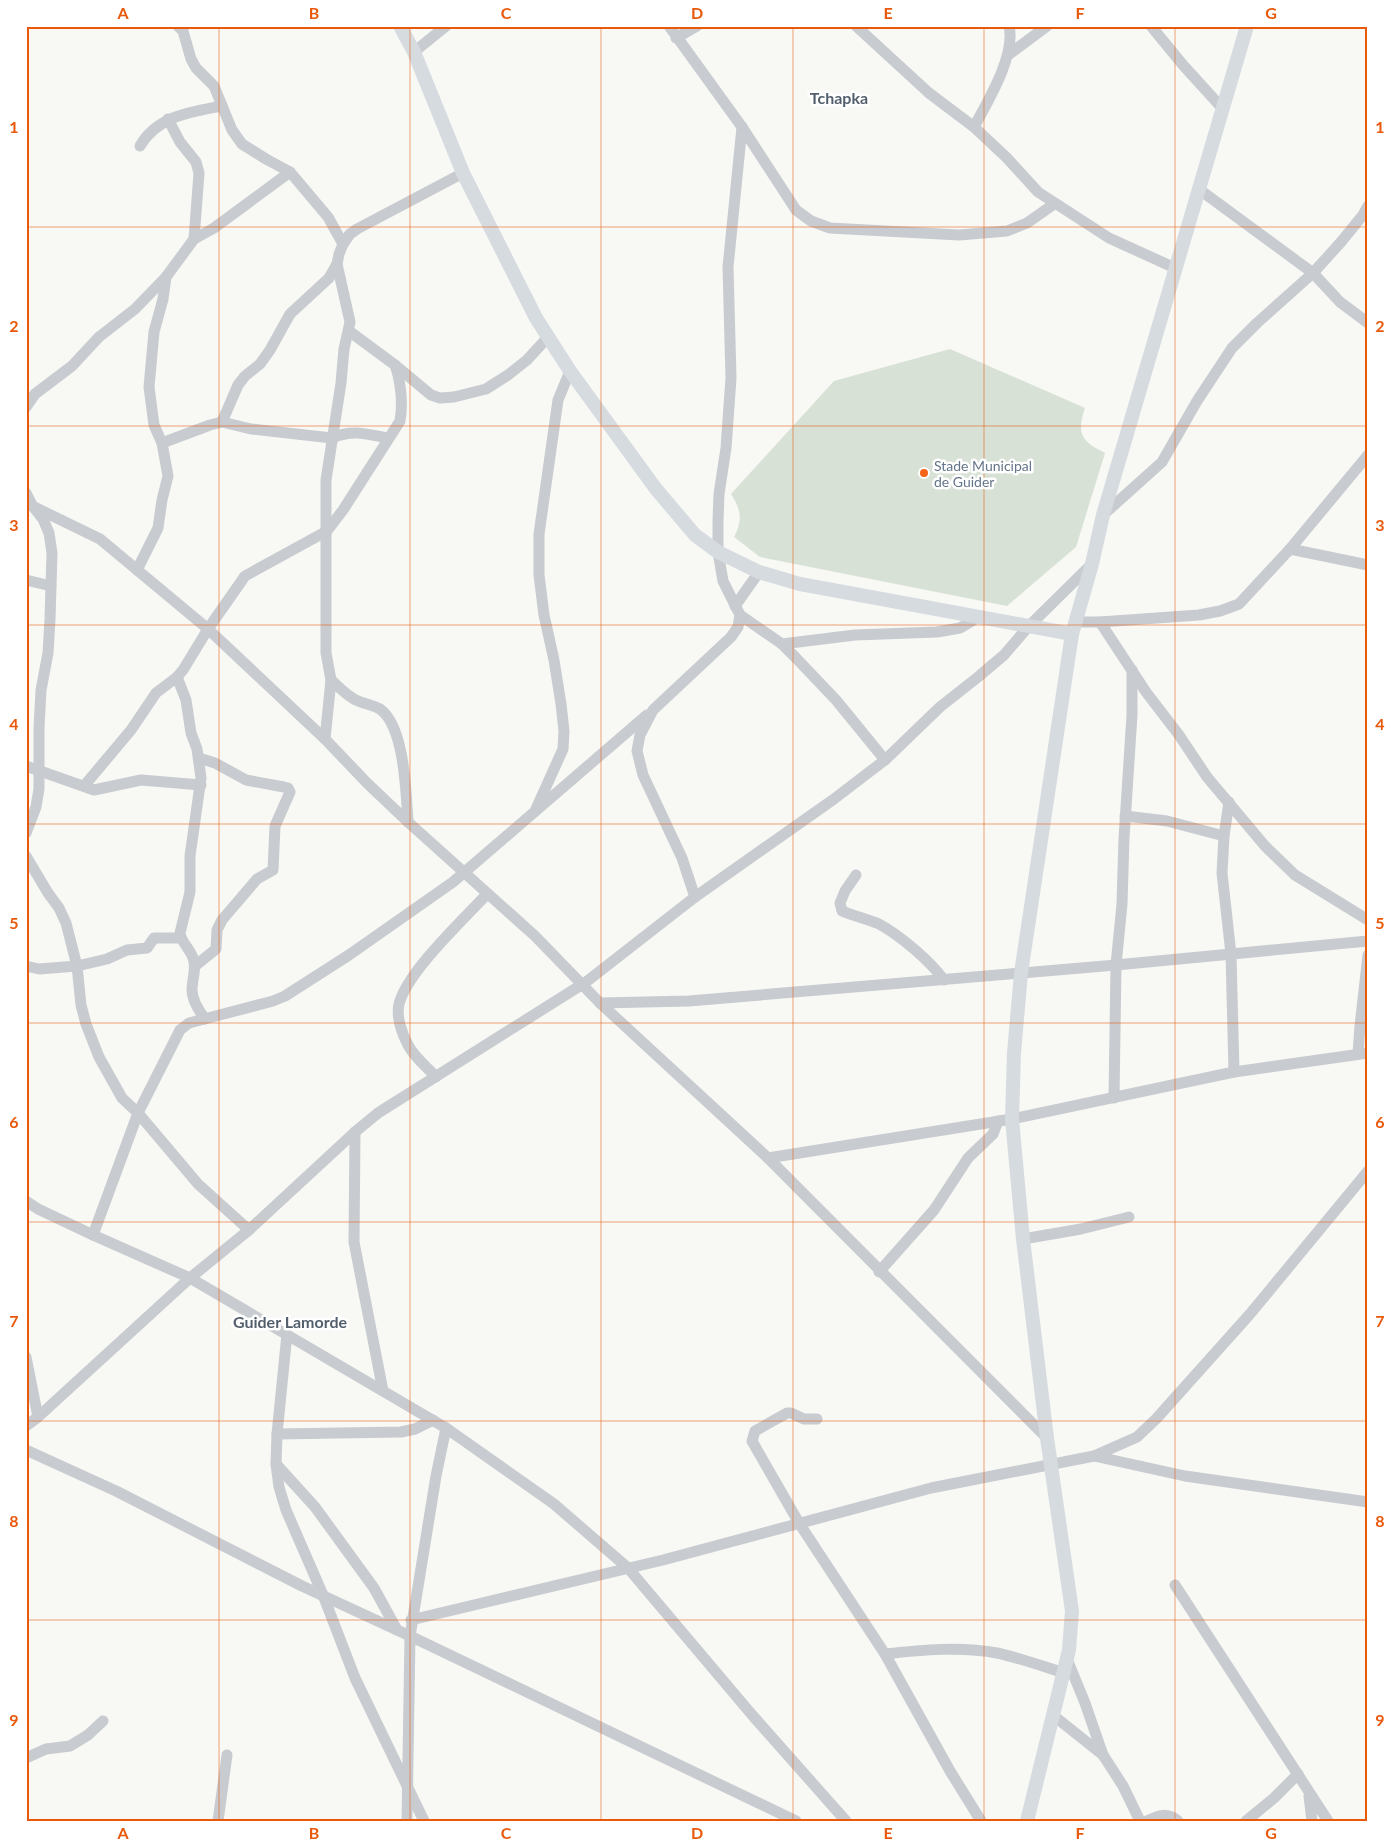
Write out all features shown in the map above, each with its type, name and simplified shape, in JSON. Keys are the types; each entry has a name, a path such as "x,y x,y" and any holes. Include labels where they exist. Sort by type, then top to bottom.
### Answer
{"main road":[{"path":"400,26 414,52 463,173 536,318 570,371 656,488 695,535 718,552 759,572 800,584 1028,627 1074,628"},
{"path":"1027,1821 1065,1666 1072,1611 1047,1438 1023,1239 1012,1119 1014,1053 1021,973 1074,628 1092,564 1103,515 1248,26"}],"street":[{"path":"178,26 183,31 191,59 196,68 214,86 232,130 242,144 290,172 328,217 343,244"},
{"path":"414,52 446,26"},
{"path":"669,26 742,127 796,210 811,221 830,228 959,235 1007,231 1027,223 1054,204"},
{"path":"676,38 697,26"},
{"path":"856,26 929,92 974,127 1007,158 1027,182 1054,204 1109,238 1175,268"},
{"path":"974,127 1008,55 1011,33 1009,26"},
{"path":"1008,55 1047,26"},
{"path":"1152,26 1183,65 1223,110"},
{"path":"140,146 156,126 168,119 194,111 222,106"},
{"path":"168,119 180,142 196,162 199,173 194,239"},
{"path":"742,127 728,267 731,378 726,448 719,494 718,552 723,581 737,610 782,644 825,688 885,760"},
{"path":"26,407 35,394 72,366 99,337 135,309 166,277 194,239 214,228 290,172"},
{"path":"325,739 331,680 326,653 326,480 341,383 344,349 349,331 348,313 337,264 338,254 350,234 357,229 463,173"},
{"path":"1200,190 1313,273 1340,302 1368,322"},
{"path":"1103,515 1162,462 1232,348 1313,273 1341,242 1368,206"},
{"path":"222,422 238,385 245,376 260,364 290,314 329,278 337,264"},
{"path":"137,570 158,528 168,476 162,443 154,424 149,386 154,332 163,299 166,277"},
{"path":"349,331 431,395 440,398 454,397 486,389 501,380 526,360 548,337"},
{"path":"84,786 131,730 156,693 177,677 208,628 245,576 326,531 343,510 387,438 400,421 399,384 395,365"},
{"path":"534,813 562,749 563,741 560,695 544,616 539,575 539,534 558,400 570,371"},
{"path":"162,443 222,422 251,429 332,438 344,433 354,432 387,438"},
{"path":"1074,628 1100,622 1199,615 1220,611 1239,604 1290,549 1368,455"},
{"path":"26,493 29,504 43,519 49,533 52,553 48,653 41,690 39,788 36,807 26,833"},
{"path":"29,504 100,539 208,628 325,739 367,784 535,936 581,985 768,1158 879,1272 1047,1438"},
{"path":"1290,549 1368,564"},
{"path":"26,1426 190,1278 249,1230 378,1113 581,985 695,897 765,850 885,760 940,708 1004,655 1028,627 1092,564"},
{"path":"93,1235 138,1113 180,1030 189,1024 285,996 349,955 464,873 653,710 731,637 738,627 737,610 759,572"},
{"path":"26,580 51,586"},
{"path":"782,644 855,635 937,632 960,628 977,618"},
{"path":"1100,622 1207,778 1265,846 1296,875 1368,920"},
{"path":"1114,1098 1116,965 1122,904 1125,816 1132,715 1132,670"},
{"path":"177,677 186,700 191,733 199,758 201,784 190,856 190,892 180,933 193,958 195,966 192,992 205,1019"},
{"path":"331,680 358,701 381,710 395,730 400,748 408,822"},
{"path":"653,710 640,735 637,751 643,776 682,858 695,897"},
{"path":"195,966 216,949 217,930 222,920 257,879 273,870 276,826 290,792 288,788 246,780 215,763 199,758"},
{"path":"26,766 94,790 141,780 201,784"},
{"path":"1228,802 1222,873 1231,954 1234,1072"},
{"path":"1125,816 1167,821 1224,836"},
{"path":"26,856 59,908 71,938 77,966 81,1005 86,1024 99,1057 122,1098 138,1113 198,1184 249,1230"},
{"path":"856,875 845,890 840,903 842,911 879,924 933,965 944,980"},
{"path":"436,1077 408,1046 400,1021 399,1007 404,989 428,958 487,894"},
{"path":"26,966 39,969 77,966 107,959 127,950 147,948 154,938 181,938"},
{"path":"600,1003 689,1001 1116,965 1368,941"},
{"path":"768,1158 998,1122 1234,1072 1363,1053 1360,1026 1368,955"},
{"path":"879,1272 934,1210 968,1158 993,1134 998,1122"},
{"path":"355,1132 354,1242 383,1391"},
{"path":"412,1620 628,1568 931,1488 1094,1456 1137,1437 1250,1314 1368,1171"},
{"path":"26,1201 38,1209 93,1235 190,1278 446,1428 554,1504 628,1568 753,1716 846,1821"},
{"path":"1023,1239 1129,1218"},
{"path":"287,1334 277,1434 276,1464 279,1488 286,1510 323,1596 355,1678 408,1784 424,1821"},
{"path":"26,1357 38,1417"},
{"path":"817,1419 804,1419 792,1413 787,1413 755,1431 752,1441 800,1523 885,1654 950,1771 981,1821"},
{"path":"277,1434 401,1432 415,1429 433,1420"},
{"path":"407,1821 410,1636 436,1476 446,1428"},
{"path":"26,1450 116,1491 323,1596 796,1821"},
{"path":"1094,1456 1185,1476 1368,1502"},
{"path":"276,1464 315,1507 374,1588 397,1630"},
{"path":"1175,1585 1328,1821"},
{"path":"885,1654 924,1650 968,1650 995,1652 1065,1666 1085,1704 1103,1755 1123,1786 1140,1821"},
{"path":"1054,1716 1103,1755"},
{"path":"26,1758 46,1749 70,1746 88,1735 103,1721"},
{"path":"218,1821 227,1755"},
{"path":"1246,1821 1274,1798 1298,1774"},
{"path":"1308,1790 1312,1821"},
{"path":"1147,1821 1163,1815 1172,1816 1178,1821"}],"shaded area":[{"name":"Stade Municipal de Guider","path":"950,349 1085,408 1081,424 1083,436 1091,445 1105,453 1076,547 1007,606 760,557 734,537 739,525 740,515 731,494 834,381"}],"place":[{"name":"Stade Municipal de Guider","path":"924,473"}],"district":[{"name":"Tchapka","path":"839,97"},
{"name":"Guider Lamorde","path":"290,1321"}]}
